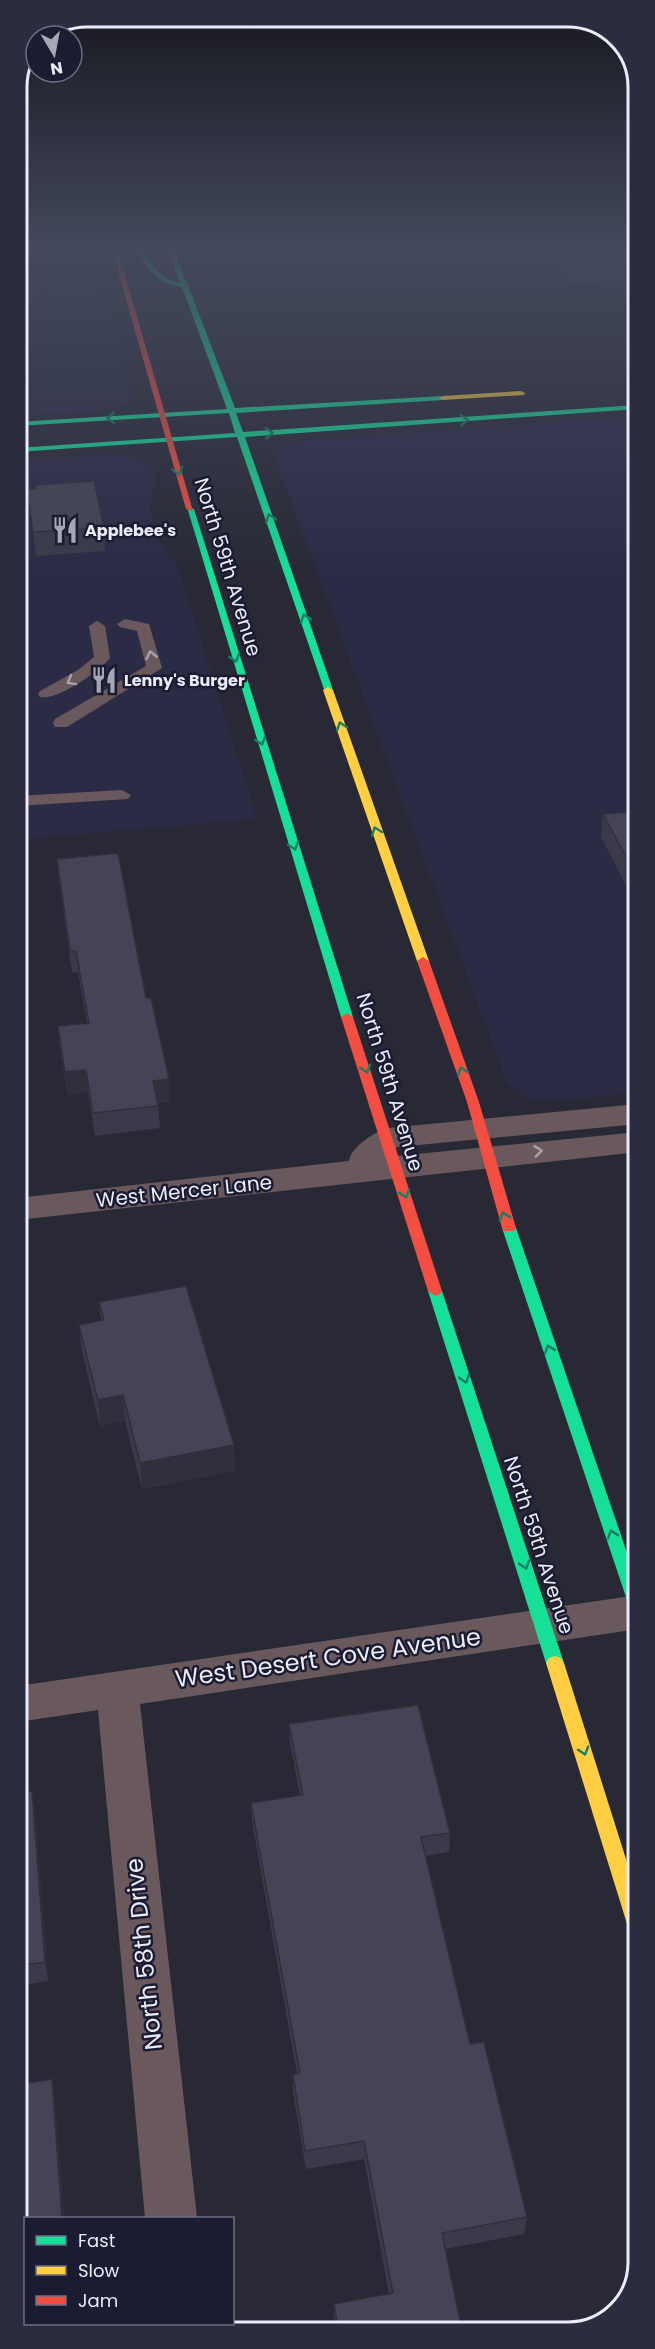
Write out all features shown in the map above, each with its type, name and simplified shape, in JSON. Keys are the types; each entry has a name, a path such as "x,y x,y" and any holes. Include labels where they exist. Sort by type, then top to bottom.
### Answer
{"main road":[{"name":"North 59th Avenue","path":"145,357 273,779 545,1626 628,1895"},
{"path":"212,357 293,584 359,781 474,1102 519,1262 628,1581"},
{"path":"27,423 535,392"},
{"path":"27,449 628,408"}],"street":[{"name":"West Mercer Lane","path":"27,1208 350,1173 392,1153 484,1143 628,1116"},
{"name":"West Mercer Lane","path":"484,1143 582,1146 628,1143"},
{"name":"West Desert Cove Avenue","path":"27,1703 628,1612"},
{"name":"North 58th Drive","path":"117,1689 171,2217"}],"lane":[{"path":"61,723 154,668 144,627 125,624"},
{"path":"45,694 84,674 102,658 97,626"},
{"path":"27,800 122,795"}],"shaded area":[{"path":"27,357 123,357 134,397 121,407 27,415"},
{"path":"628,417 628,1094 558,1100 527,1098 507,1082 274,456 281,448 302,441"},
{"path":"111,454 139,458 152,468 155,477 150,510 158,542 177,565 257,819 27,838 27,459"}],"building":[{"path":"94,481 104,528 33,532 27,489 36,489 35,485"},
{"path":"628,812 628,860 603,814"},
{"path":"118,853 146,998 151,998 169,1079 153,1081 158,1106 93,1113 86,1070 65,1072 58,1026 89,1023 76,951 70,951 57,859"},
{"path":"186,1286 234,1445 140,1463 123,1395 98,1400 79,1325 104,1320 99,1302"},
{"path":"418,1705 450,1833 421,1837 470,2044 484,2042 527,2217 442,2233 460,2322 337,2322 334,2304 393,2293 364,2141 305,2151 293,2075 300,2073 251,1803 303,1795 289,1724"},
{"path":"32,1791 45,1962 27,1965 27,1792"},
{"path":"52,2079 62,2217 27,2217 27,2083"}],"traffic: fast":[{"path":"212,357 328,690"},
{"path":"27,423 443,398"},
{"path":"27,449 628,408"},
{"path":"190,509 347,1017"},
{"path":"509,1228 628,1579"},
{"path":"435,1291 555,1663"}],"traffic: slow":[{"path":"443,398 521,393"},
{"path":"328,690 423,961"},
{"path":"555,1663 628,1895"}],"traffic: jam":[{"path":"146,357 190,509"},
{"path":"423,961 473,1102 509,1228"},
{"path":"347,1017 435,1291"}],"place":[{"name":"Applebee's","path":"65,530"},
{"name":"Lenny's Burger","path":"104,680"}]}
